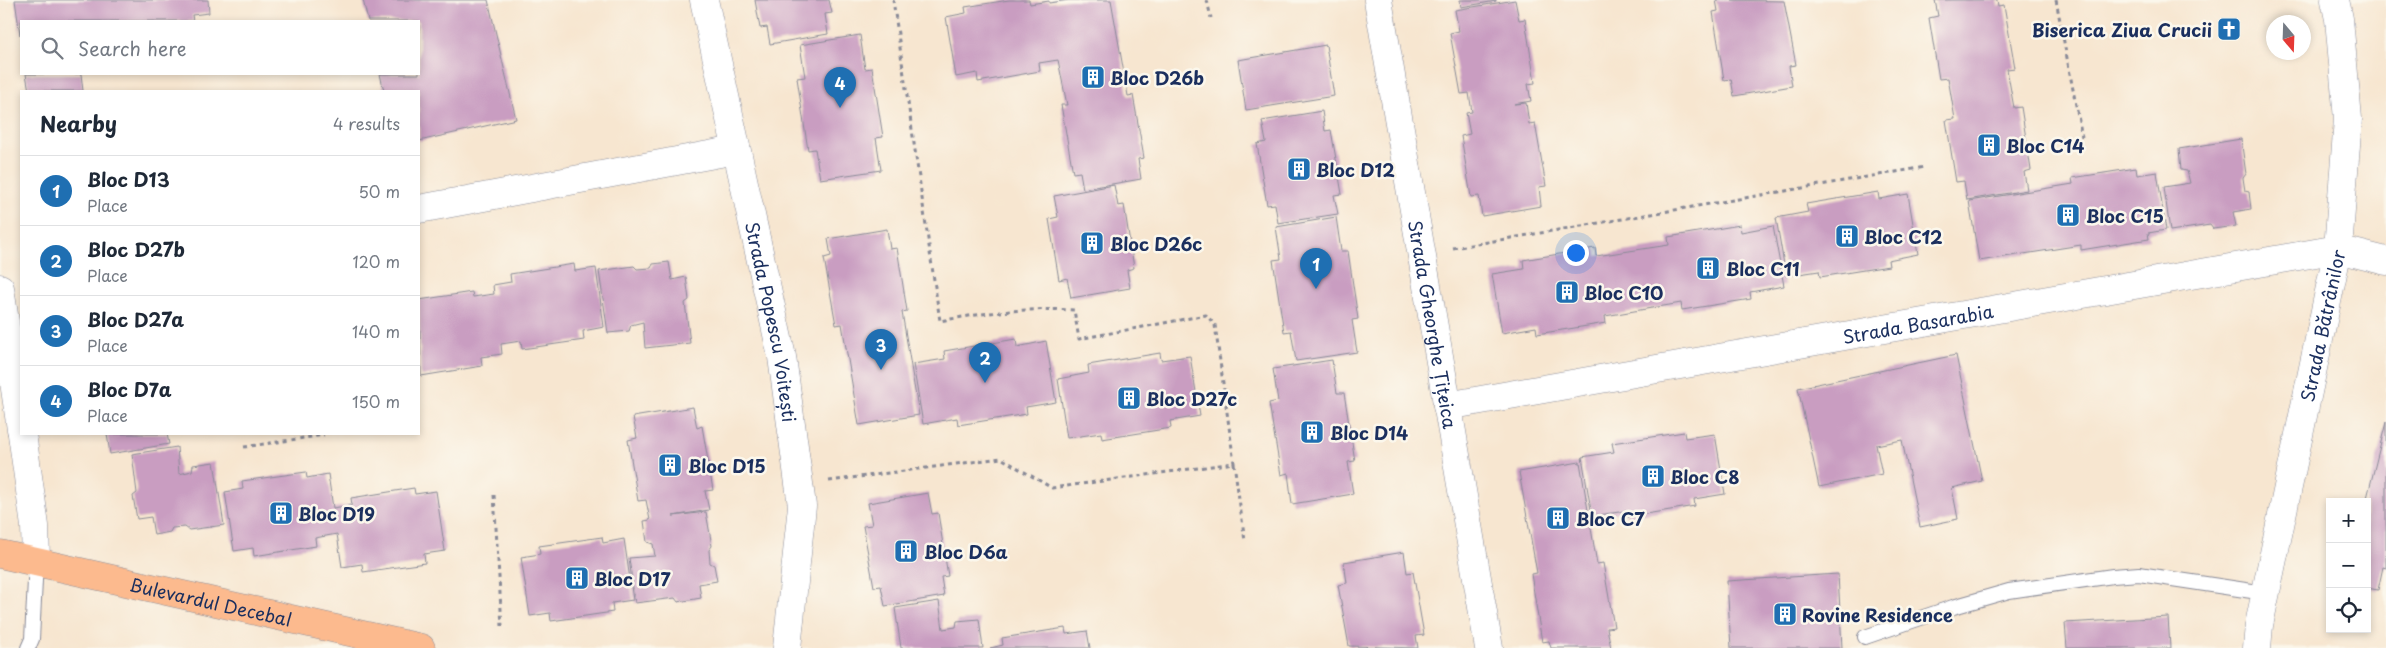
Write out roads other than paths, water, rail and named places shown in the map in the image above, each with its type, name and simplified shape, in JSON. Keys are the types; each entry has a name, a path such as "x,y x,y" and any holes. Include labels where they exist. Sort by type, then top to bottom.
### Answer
{"main road":[{"name":"Bulevardul Decebal","path":"0,554 421,648"}],"street":[{"name":"Strada Popescu Voitești","path":"704,0 782,357 802,506 787,648"},
{"name":"Strada Gheorghe Țițeica","path":"1378,0 1489,648"},
{"name":"Strada Bătrânilor","path":"2257,648 2265,593 2338,249 2348,119 2339,19 2335,0"},
{"path":"420,209 736,150"},
{"name":"Strada Basarabia","path":"1447,406 2338,249 2386,261"},
{"path":"20,284 0,288 20,422"},
{"path":"22,435 35,526 36,561"}],"lane":[{"path":"28,648 32,639 36,561"},
{"path":"1865,637 1953,607 2009,591 2113,576 2139,574 2265,593"}],"place":[{"name":"Biserica Ziua Crucii","path":"2229,29"},
{"name":"Bloc D26b","path":"1093,77"},
{"name":"Bloc D7a","path":"840,108"},
{"name":"Bloc C14","path":"1989,145"},
{"name":"Bloc D12","path":"1299,169"},
{"name":"Bloc C15","path":"2068,215"},
{"name":"Bloc C12","path":"1847,236"},
{"name":"Bloc D26c","path":"1092,243"},
{"name":"Bloc C11","path":"1708,268"},
{"name":"Bloc D13","path":"1316,289"},
{"name":"Bloc C10","path":"1567,292"},
{"name":"Bloc D27a","path":"881,370"},
{"name":"Bloc D27b","path":"985,383"},
{"name":"Bloc D27c","path":"1129,398"},
{"name":"Bloc D14","path":"1312,432"},
{"name":"Bloc D15","path":"670,465"},
{"name":"Bloc C8","path":"1653,476"},
{"name":"Bloc D19","path":"281,513"},
{"name":"Bloc C7","path":"1558,518"},
{"name":"Bloc D6a","path":"906,551"},
{"name":"Bloc D17","path":"577,578"},
{"name":"Rovine Residence","path":"1785,614"}]}
